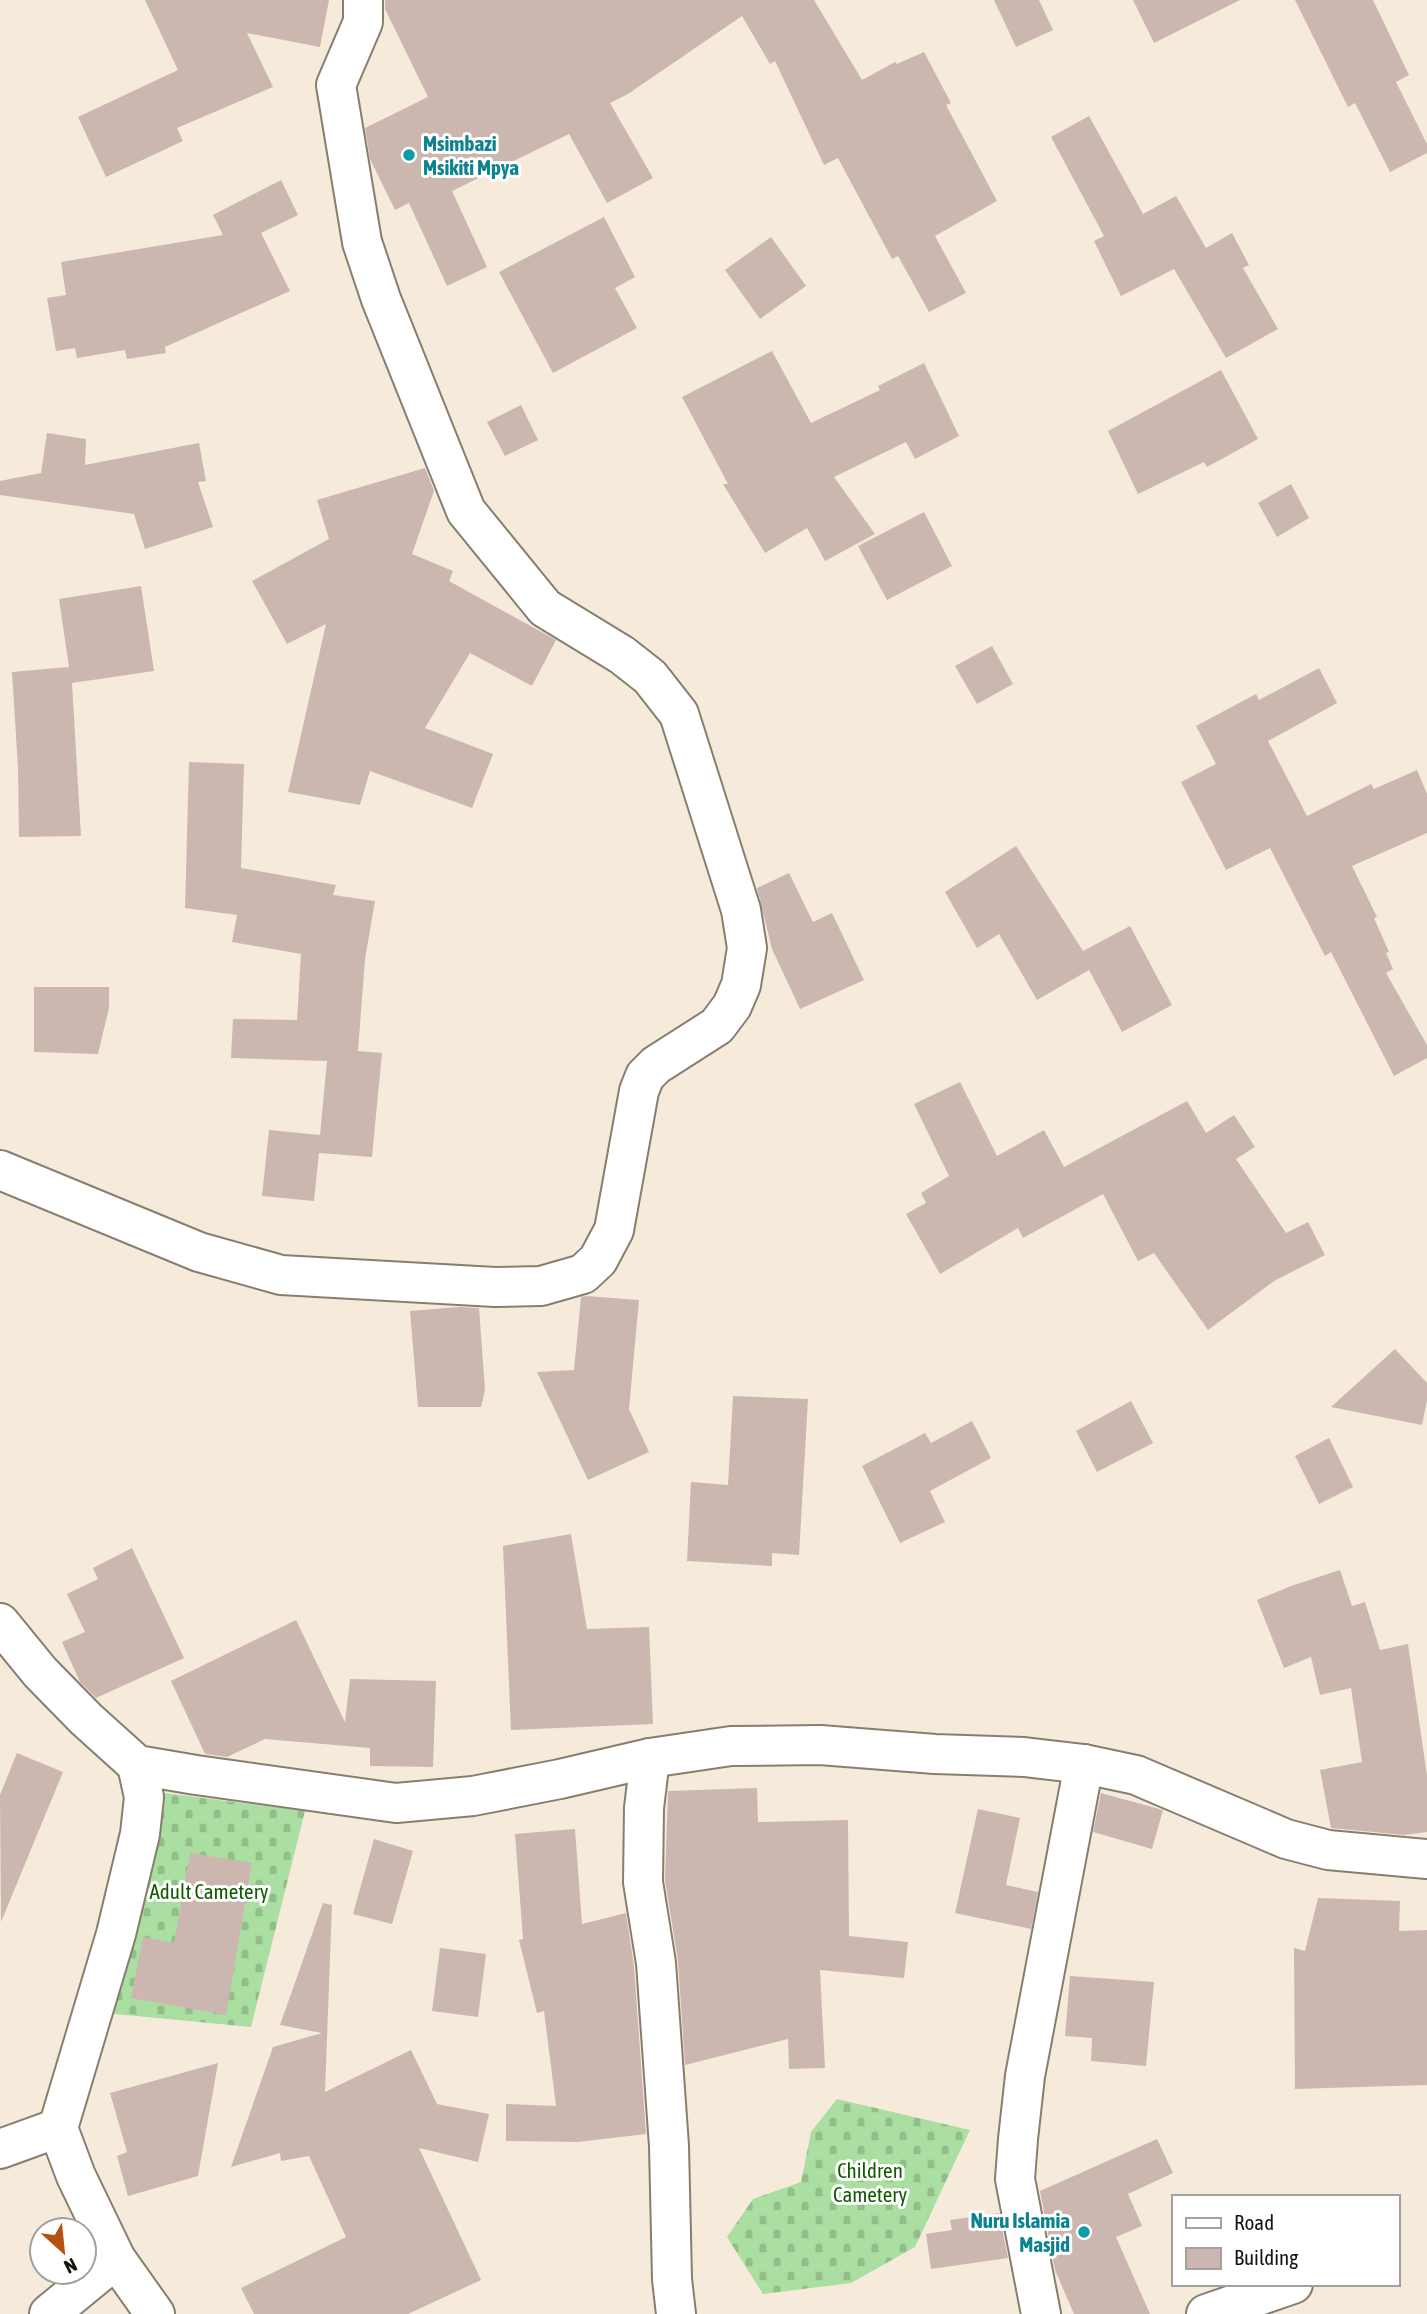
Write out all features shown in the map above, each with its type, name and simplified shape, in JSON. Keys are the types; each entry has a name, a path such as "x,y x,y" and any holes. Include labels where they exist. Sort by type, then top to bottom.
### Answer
{"street":[{"path":"0,1170 199,1252 281,1275 495,1287 541,1286 583,1274 598,1260 614,1230 639,1091 645,1076 656,1065 716,1026 732,1006 741,985 747,948 741,910 679,714 650,677 622,654 545,608 466,512 381,299 362,242 336,85 363,22 363,0"},
{"path":"0,1623 49,1682 137,1765 396,1803 472,1796 650,1758 731,1746 820,1745 935,1754 1024,1757 1084,1763 1136,1775 1286,1839 1328,1850 1427,1859"},
{"path":"650,1758 645,1808 643,1882 656,1963 669,2146 672,2278 676,2314"},
{"path":"1041,2314 1015,2179 1017,2152 1025,2076 1084,1763"},
{"path":"137,1765 144,1797 140,1834 116,1934 58,2128 76,2176 116,2259 155,2314"},
{"path":"0,2149 58,2128"},
{"path":"49,2314 116,2259"},
{"path":"1206,2314 1287,2286"}],"green space":[{"name":"Adult Cametery","path":"156,1792 305,1811 251,2027 105,2013"},
{"name":"Children Cametery","path":"837,2099 970,2130 915,2247 851,2283 763,2294 727,2237 753,2199 801,2182 811,2132"}],"building":[{"path":"145,0 329,0 320,47 247,33 273,87 177,128 183,141 106,177 78,117 178,70"},
{"path":"385,0 814,0 862,80 895,62 897,64 924,52 951,103 946,105 997,201 935,236 966,293 929,312 898,256 892,259 838,158 824,165 775,61 770,64 742,16 628,94 610,103 653,178 607,203 569,134 452,191 487,267 447,286 409,203 395,210 370,159 365,128 428,97 385,9"},
{"path":"994,0 1039,0 1053,30 1016,47"},
{"path":"1133,0 1240,0 1154,43"},
{"path":"1295,0 1373,0 1409,75 1396,82 1427,144 1427,153 1390,172 1355,103 1348,107"},
{"path":"1089,116 1143,214 1176,196 1206,248 1232,233 1249,265 1243,268 1278,329 1226,358 1174,269 1121,296 1094,241 1104,236 1051,137"},
{"path":"281,180 298,215 261,233 290,291 165,347 166,353 127,359 125,350 77,358 75,348 56,351 47,298 66,295 61,262 223,235 213,215"},
{"path":"604,217 635,277 615,288 637,328 553,373 499,272"},
{"path":"771,237 806,286 760,319 725,270"},
{"path":"772,351 811,423 880,390 878,386 924,363 959,436 915,459 906,442 834,477 875,534 825,561 807,528 765,553 723,484 728,484 682,397"},
{"path":"1221,370 1258,439 1207,467 1204,462 1138,494 1108,431"},
{"path":"521,405 538,440 505,456 487,422"},
{"path":"47,433 86,439 85,465 199,443 206,481 198,482 213,527 145,549 134,514 0,495 0,481 41,473"},
{"path":"425,468 434,491 412,554 453,571 449,581 556,640 532,686 470,653 425,728 493,754 472,808 370,771 360,805 288,792 326,624 287,644 252,581 329,539 317,500"},
{"path":"1291,484 1309,518 1277,537 1258,503"},
{"path":"924,512 952,566 887,600 858,546"},
{"path":"141,586 154,671 72,683 81,836 19,837 12,672 69,667 59,599"},
{"path":"992,646 1013,684 977,704 955,666"},
{"path":"1319,668 1337,703 1268,741 1307,816 1371,784 1374,789 1417,770 1427,794 1427,833 1352,866 1377,917 1374,918 1389,952 1386,953 1393,969 1386,973 1427,1045 1427,1058 1394,1076 1331,952 1325,956 1270,848 1226,870 1181,782 1216,764 1196,726 1256,694 1259,700"},
{"path":"189,762 244,764 241,868 336,885 333,895 375,901 365,959 358,1051 382,1053 372,1157 319,1153 314,1201 262,1196 269,1130 320,1135 327,1061 231,1058 233,1019 297,1020 301,954 232,942 237,915 185,908"},
{"path":"1016,846 1083,951 1130,926 1172,1005 1122,1032 1089,970 1037,1000 999,934 977,948 945,892"},
{"path":"789,873 813,922 832,913 864,980 800,1009 772,949 757,888"},
{"path":"34,987 109,987 109,1008 98,1054 34,1052"},
{"path":"960,1082 997,1156 1044,1130 1064,1167 1187,1101 1206,1133 1234,1115 1255,1147 1236,1159 1286,1233 1308,1222 1325,1255 1274,1281 1208,1330 1154,1253 1138,1261 1103,1194 1023,1238 1018,1228 940,1274 906,1214 926,1203 921,1193 949,1176 914,1104"},
{"path":"581,1297 639,1300 629,1409 649,1452 588,1480 537,1372 574,1370"},
{"path":"479,1308 485,1390 481,1407 418,1407 410,1311"},
{"path":"1395,1349 1427,1383 1422,1425 1331,1407"},
{"path":"733,1396 808,1399 799,1555 772,1553 772,1566 687,1561 691,1482 728,1485"},
{"path":"1131,1401 1153,1443 1097,1472 1076,1431"},
{"path":"972,1421 991,1458 930,1491 945,1522 900,1543 862,1466 925,1433 931,1443"},
{"path":"1329,1438 1353,1487 1319,1504 1295,1456"},
{"path":"571,1534 587,1629 649,1627 653,1724 511,1730 503,1546"},
{"path":"132,1548 184,1658 96,1698 80,1682 62,1642 85,1632 67,1594 98,1579 93,1568"},
{"path":"1340,1570 1352,1606 1365,1602 1380,1650 1408,1644 1427,1776 1427,1832 1404,1835 1331,1828 1320,1770 1362,1762 1351,1688 1320,1695 1311,1657 1284,1668 1257,1600"},
{"path":"296,1620 345,1722 350,1679 436,1681 433,1767 370,1766 370,1748 265,1739 227,1757 205,1754 171,1681"},
{"path":"17,1753 63,1772 1,1922 0,1795"},
{"path":"757,1788 758,1822 848,1820 849,1936 908,1942 904,1978 820,1970 825,2068 789,2069 788,2039 685,2065 678,1961 665,1880 668,1791"},
{"path":"1101,1793 1163,1810 1152,1849 1093,1832"},
{"path":"978,1809 1020,1818 1006,1885 1038,1892 1031,1929 955,1913"},
{"path":"575,1829 582,1924 626,1913 634,1966 646,2134 578,2142 506,2141 506,2104 556,2106 544,2011 537,2013 519,1940 523,1939 515,1834"},
{"path":"374,1839 413,1851 392,1924 353,1914"},
{"path":"190,1853 252,1863 226,2015 131,1998 143,1937 174,1943"},
{"path":"1318,1898 1400,1901 1399,1931 1427,1930 1427,2085 1295,2089 1294,1948 1305,1951"},
{"path":"323,1903 332,1905 325,2092 411,2050 437,2104 489,2114 478,2162 419,2148 481,2280 408,2314 254,2314 241,2288 346,2237 309,2156 281,2161 280,2153 231,2167 273,2047 322,2033 280,2025"},
{"path":"440,1948 486,1954 478,2017 432,2011"},
{"path":"1070,1976 1154,1982 1146,2066 1091,2061 1092,2038 1065,2036"},
{"path":"218,2063 198,2176 128,2196 117,2156 127,2152 110,2093"},
{"name":"Nuru Islamia Masjid","path":"1157,2139 1173,2173 1128,2194 1142,2226 1116,2237 1150,2314 1074,2314 1055,2270 1040,2191"},
{"path":"999,2213 1008,2258 931,2269 926,2234 952,2230 950,2220"}],"place":[{"name":"Msimbazi Msikiti Mpya","path":"409,155"},
{"name":"Nuru Islamia Masjid","path":"1084,2232"}]}
